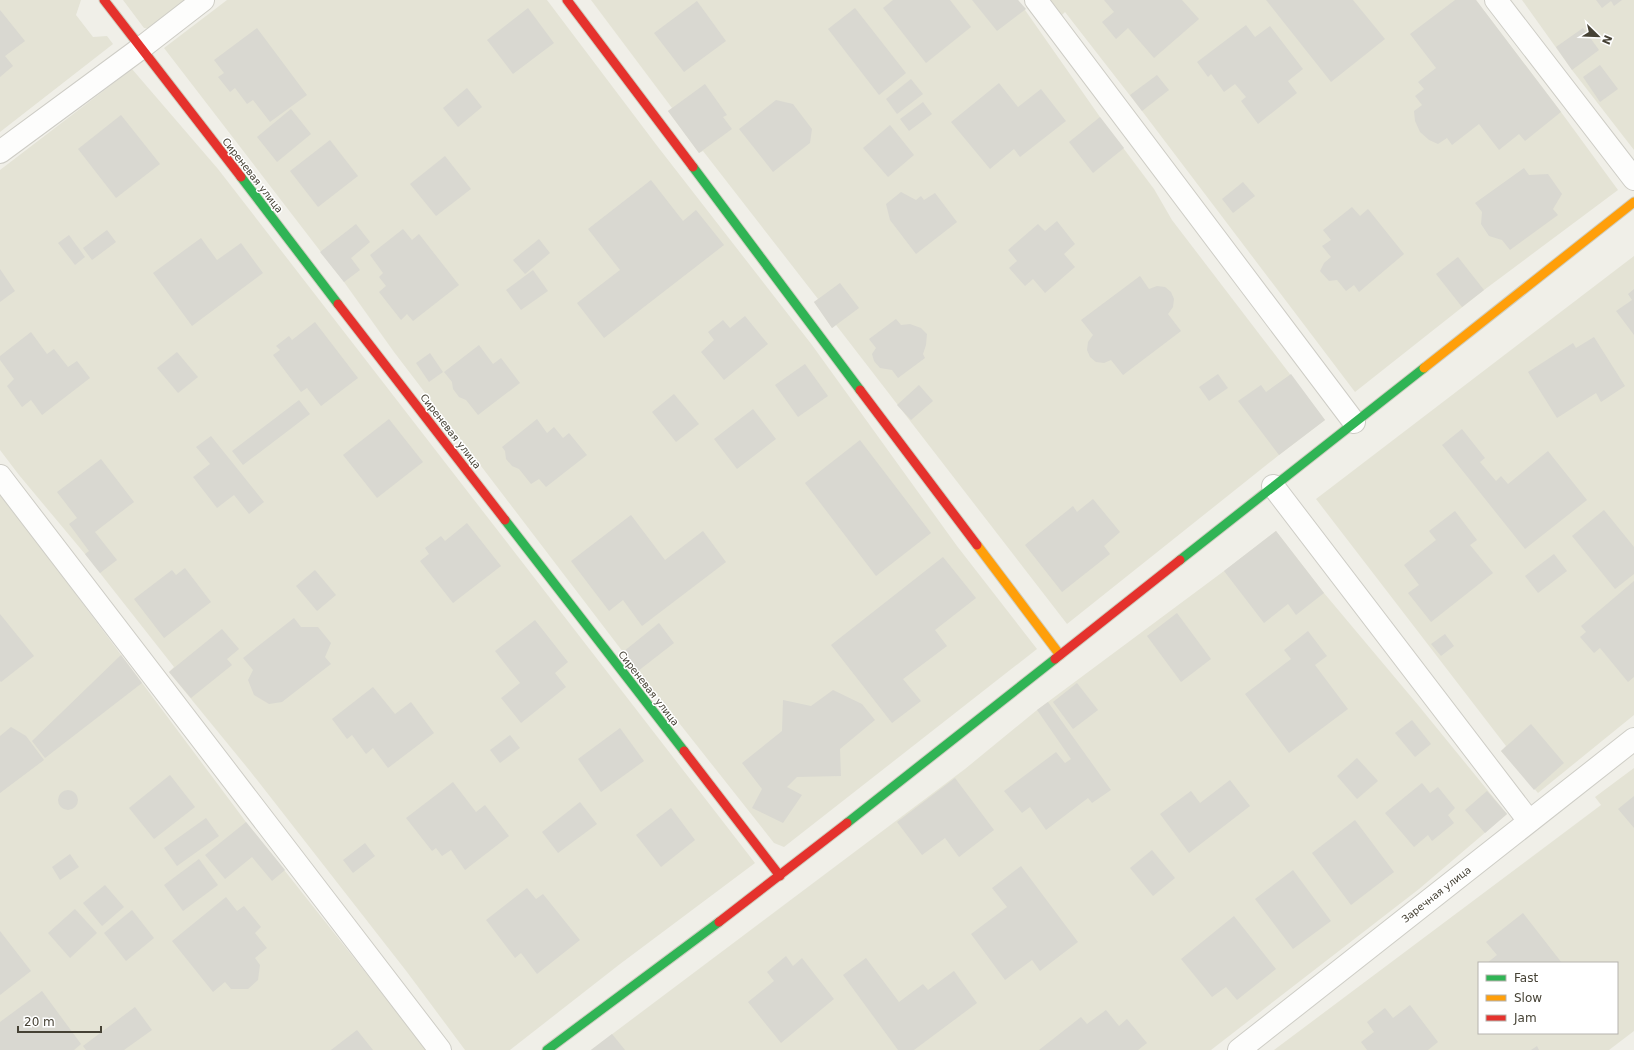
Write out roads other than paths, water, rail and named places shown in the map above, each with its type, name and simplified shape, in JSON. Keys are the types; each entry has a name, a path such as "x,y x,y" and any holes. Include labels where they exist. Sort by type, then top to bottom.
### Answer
{"street":[{"name":"Сиреневая улица","path":"104,0 780,876"},
{"path":"0,152 141,48 202,0"},
{"path":"567,0 1060,655"},
{"path":"1036,0 1354,422"},
{"path":"1496,0 1634,179"},
{"path":"547,1050 780,876 1634,202"},
{"path":"0,476 440,1050"},
{"path":"1273,486 1529,821"},
{"name":"Заречная улица","path":"1239,1050 1634,739"}]}
